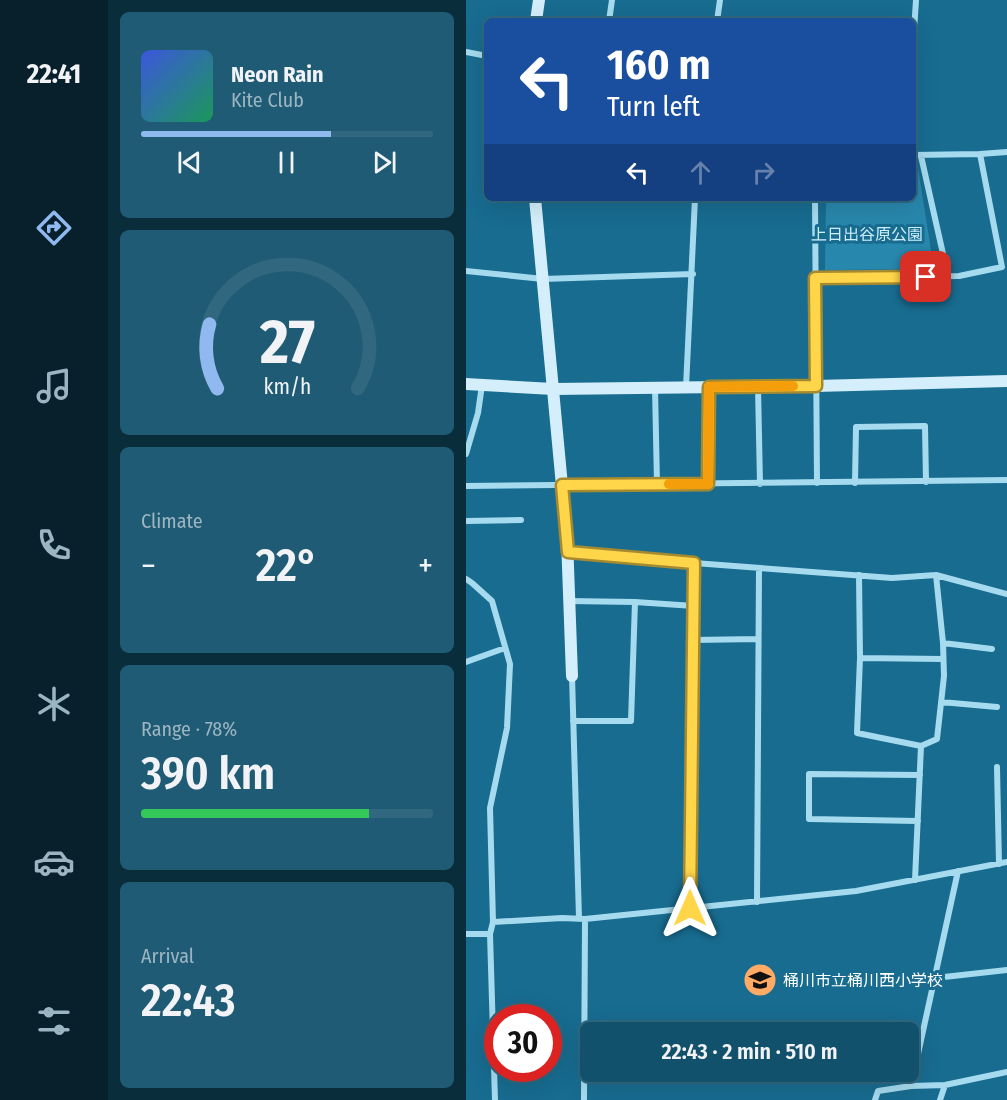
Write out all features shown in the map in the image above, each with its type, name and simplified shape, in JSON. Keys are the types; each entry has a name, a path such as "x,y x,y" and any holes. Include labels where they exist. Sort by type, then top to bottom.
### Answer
{"street":[{"path":"536,18 539,0"},
{"path":"609,18 612,0"},
{"path":"717,18 720,0"},
{"path":"915,18 916,0"},
{"path":"466,52 484,55"},
{"path":"916,155 1006,152"},
{"path":"815,278 959,276 1002,267 980,154"},
{"path":"921,156 948,276"},
{"path":"535,201 568,552 582,918 584,1100 574,1100"},
{"path":"686,387 696,201"},
{"path":"815,201 817,483"},
{"path":"466,271 543,279 693,274"},
{"path":"466,384 553,389 1006,381"},
{"path":"466,454 478,413 482,385"},
{"path":"708,484 709,387"},
{"path":"758,387 760,484"},
{"path":"655,388 657,484"},
{"path":"855,483 856,427 902,426 925,426 926,482"},
{"path":"466,486 1006,480"},
{"path":"466,521 521,520"},
{"path":"568,552 892,578 936,575 1006,594"},
{"path":"690,908 694,563"},
{"path":"757,902 759,568"},
{"path":"859,575 860,658 857,733 922,746 937,739 944,676 936,575"},
{"path":"466,579 492,601 510,664 507,728 490,808 493,922 490,934 495,1100"},
{"path":"570,601 694,606"},
{"path":"573,721 631,721 635,602"},
{"path":"693,640 758,639"},
{"path":"943,643 992,649"},
{"path":"466,662 505,648"},
{"path":"860,658 943,659"},
{"path":"941,702 997,707"},
{"path":"915,880 922,746"},
{"path":"493,922 582,918 856,891 1003,863 997,767"},
{"path":"918,821 809,819 809,774 920,775"},
{"path":"911,1086 958,871"},
{"path":"466,934 490,934"},
{"path":"935,978 1006,970"},
{"path":"875,1100 878,1091 911,1086 945,1085 1006,1072"},
{"path":"940,1100 945,1085"}],"green space":[{"name":"上日出谷原公園","path":"917,162 934,269 825,270 826,201 916,201"}],"slow traffic":[{"path":"669,484 708,484 709,387 793,386"}],"place":[{"name":"桶川市立桶川西小学校","path":"760,980"}],"route":[{"path":"690,908 694,563 568,552 562,485 708,484 709,387 816,386 815,278 926,277"}]}
